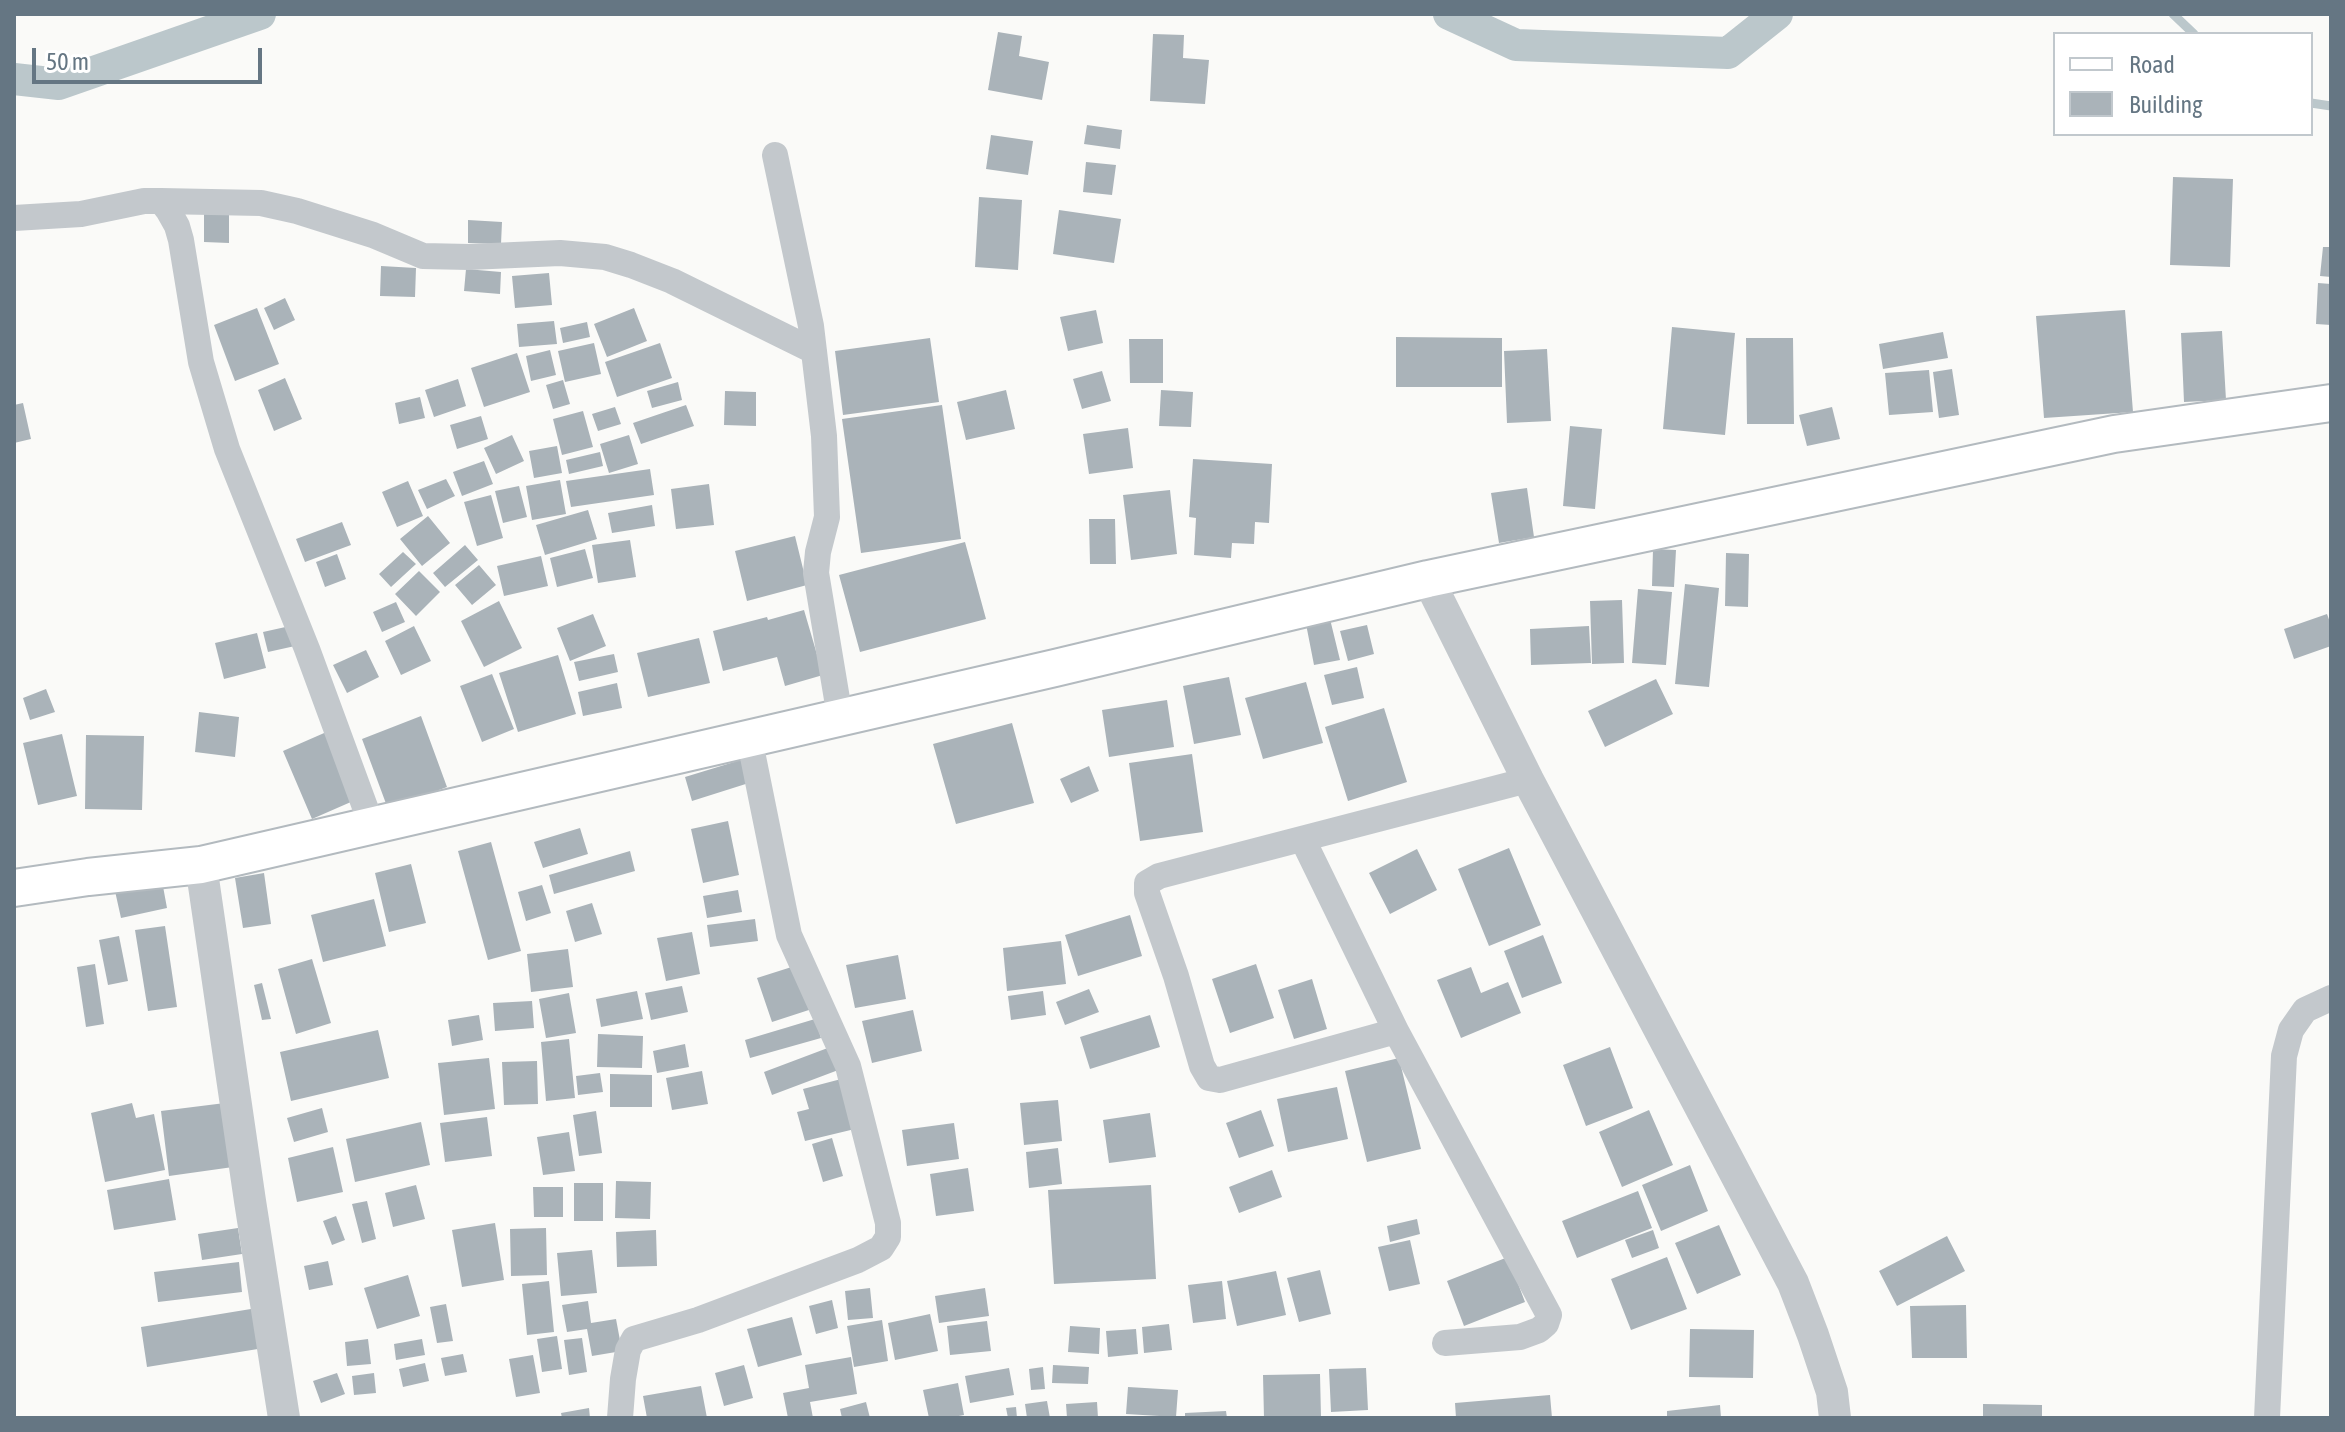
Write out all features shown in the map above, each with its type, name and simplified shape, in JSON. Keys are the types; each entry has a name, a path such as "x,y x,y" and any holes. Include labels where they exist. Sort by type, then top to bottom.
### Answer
{"main road":[{"path":"14,888 201,865 1428,579 2114,434 2331,403"}],"street":[{"path":"775,155 811,326 824,436 827,508 816,573 840,717"},
{"path":"14,218 81,214 144,201 261,203 373,235 423,256 560,253 605,257 672,281 814,351"},
{"path":"161,201 177,226 201,362 227,449 307,649 372,826"},
{"path":"1428,579 1528,780 1793,1283 1832,1392 1835,1418"},
{"path":"620,1418 628,1350 634,1339 698,1320 858,1260 881,1248 888,1237 888,1223 848,1066 787,927 749,737"},
{"path":"1396,1031 1220,1080 1206,1075 1147,893 1147,883 1159,876 1528,780"},
{"path":"1303,840 1396,1031 1549,1315 1546,1324 1539,1330 1520,1337 1445,1343"},
{"path":"201,865 284,1418"},
{"path":"2267,1418 2284,1056 2291,1030 2305,1010 2331,998"}],"building":[{"path":"998,32 1022,36 1019,56 1049,62 1042,100 988,90"},
{"path":"1153,34 1184,35 1183,58 1209,60 1205,104 1150,101"},
{"path":"1087,125 1122,130 1120,149 1084,144"},
{"path":"991,135 1033,141 1028,175 986,169"},
{"path":"1086,162 1116,165 1112,195 1083,192"},
{"path":"2173,177 2233,179 2230,267 2170,265"},
{"path":"979,197 1022,200 1018,270 975,267"},
{"path":"204,208 229,209 229,243 204,242"},
{"path":"1059,210 1121,219 1114,263 1053,254"},
{"path":"468,220 502,222 501,244 468,243"},
{"path":"2323,247 2331,247 2331,277 2320,276"},
{"path":"381,266 416,268 415,297 380,296"},
{"path":"466,269 501,272 500,294 464,291"},
{"path":"549,273 552,305 515,308 512,276"},
{"path":"2318,283 2331,284 2331,325 2316,324"},
{"path":"285,298 295,320 274,330 264,308"},
{"path":"257,308 279,364 235,381 214,325"},
{"path":"634,308 647,341 607,357 594,324"},
{"path":"1096,310 1103,343 1068,351 1060,317"},
{"path":"2125,310 2133,412 2044,418 2036,316"},
{"path":"554,321 557,344 519,347 517,324"},
{"path":"587,322 590,337 563,343 560,328"},
{"path":"1672,327 1735,333 1725,435 1663,429"},
{"path":"2222,331 2226,400 2184,402 2181,333"},
{"path":"1943,332 1948,358 1883,369 1879,344"},
{"path":"1396,337 1502,338 1502,387 1396,387"},
{"path":"930,338 939,402 843,415 835,351"},
{"path":"1746,338 1793,338 1794,424 1747,424"},
{"path":"1129,339 1163,339 1163,383 1130,383"},
{"path":"594,343 601,374 565,382 558,351"},
{"path":"660,343 672,378 617,397 605,362"},
{"path":"1547,349 1551,421 1507,423 1504,351"},
{"path":"550,350 556,375 531,381 526,356"},
{"path":"517,353 530,392 484,407 471,368"},
{"path":"1952,369 1959,415 1939,418 1933,372"},
{"path":"1929,370 1933,412 1889,415 1885,373"},
{"path":"1102,371 1111,401 1082,409 1073,379"},
{"path":"285,378 302,419 274,431 258,390"},
{"path":"458,379 466,406 434,417 425,390"},
{"path":"563,380 570,404 553,409 546,385"},
{"path":"678,382 682,400 652,408 647,391"},
{"path":"1006,390 1015,429 966,440 957,402"},
{"path":"1161,390 1193,392 1191,427 1159,426"},
{"path":"725,391 756,392 756,426 724,425"},
{"path":"420,397 425,418 399,424 395,403"},
{"path":"23,403 31,439 14,443 14,405"},
{"path":"686,405 694,426 641,444 633,423"},
{"path":"942,405 961,539 861,553 842,419"},
{"path":"615,407 621,424 598,431 592,414"},
{"path":"1832,407 1840,439 1807,446 1799,415"},
{"path":"583,411 593,447 562,455 553,419"},
{"path":"481,416 488,439 457,449 450,425"},
{"path":"1570,426 1602,429 1595,509 1563,506"},
{"path":"1128,428 1133,468 1089,474 1083,434"},
{"path":"512,435 524,461 496,474 484,448"},
{"path":"629,435 638,464 609,473 600,444"},
{"path":"557,446 562,473 534,478 529,451"},
{"path":"600,452 603,466 569,474 566,460"},
{"path":"1193,459 1272,464 1269,523 1255,522 1254,544 1232,543 1231,558 1194,555 1196,518 1189,517"},
{"path":"484,461 493,484 462,496 453,472"},
{"path":"650,469 654,495 571,507 566,481"},
{"path":"446,479 455,496 427,509 418,490"},
{"path":"560,480 566,514 532,520 526,486"},
{"path":"408,481 423,516 397,527 382,492"},
{"path":"709,484 714,525 676,529 671,489"},
{"path":"519,486 527,517 503,523 495,491"},
{"path":"1527,488 1534,537 1499,543 1491,493"},
{"path":"1170,490 1177,554 1131,560 1123,495"},
{"path":"491,495 503,538 477,546 464,502"},
{"path":"652,505 655,526 612,533 608,513"},
{"path":"588,510 597,539 545,555 536,525"},
{"path":"428,516 450,543 422,566 400,539"},
{"path":"1089,519 1115,519 1116,564 1090,564"},
{"path":"342,522 351,545 305,562 296,539"},
{"path":"795,536 807,585 747,601 735,551"},
{"path":"630,540 636,577 598,583 592,545"},
{"path":"965,542 986,619 860,652 839,575"},
{"path":"465,545 478,560 445,587 433,573"},
{"path":"585,549 593,578 557,587 550,558"},
{"path":"1653,549 1676,550 1674,587 1652,586"},
{"path":"403,552 416,564 391,587 379,574"},
{"path":"1726,553 1749,554 1748,607 1725,606"},
{"path":"337,554 346,579 325,587 316,562"},
{"path":"541,556 548,586 504,596 497,566"},
{"path":"479,565 496,585 472,605 455,585"},
{"path":"419,571 440,592 416,616 395,594"},
{"path":"1685,584 1719,588 1709,687 1675,684"},
{"path":"1638,589 1672,592 1666,665 1632,663"},
{"path":"1622,600 1624,663 1592,664 1590,601"},
{"path":"499,601 522,648 484,667 461,621"},
{"path":"396,602 405,622 382,632 373,612"},
{"path":"804,610 823,675 785,686 777,657 723,671 713,631"},
{"path":"593,614 606,646 570,661 557,628"},
{"path":"2327,614 2331,625 2331,646 2294,659 2284,629"},
{"path":"1330,619 1340,660 1314,665 1306,624"},
{"path":"1367,625 1374,654 1348,661 1340,631"},
{"path":"290,626 295,646 268,652 263,632"},
{"path":"414,626 431,661 401,675 385,641"},
{"path":"1589,626 1591,663 1531,665 1530,629"},
{"path":"257,633 266,668 224,679 215,643"},
{"path":"699,638 710,683 648,697 637,653"},
{"path":"366,650 379,677 347,693 333,665"},
{"path":"614,654 618,672 579,681 574,662"},
{"path":"558,655 576,714 518,732 499,673"},
{"path":"1357,667 1364,698 1332,705 1324,675"},
{"path":"492,674 514,729 482,742 460,686"},
{"path":"1229,677 1241,735 1194,744 1183,686"},
{"path":"1656,679 1673,714 1605,747 1588,711"},
{"path":"1306,682 1323,743 1263,759 1245,698"},
{"path":"617,683 622,708 583,716 578,692"},
{"path":"46,689 55,712 30,720 23,698"},
{"path":"1167,700 1174,747 1109,757 1102,710"},
{"path":"1384,708 1407,782 1348,801 1325,727"},
{"path":"199,712 239,717 235,757 195,752"},
{"path":"421,716 447,787 388,809 362,739"},
{"path":"1012,723 1034,803 956,824 933,744"},
{"path":"331,730 360,798 312,819 283,751"},
{"path":"62,734 77,796 38,805 23,743"},
{"path":"86,735 144,736 142,810 85,809"},
{"path":"1192,754 1203,832 1140,841 1129,763"},
{"path":"744,759 752,782 692,801 685,777"},
{"path":"1089,766 1099,791 1071,803 1060,779"},
{"path":"728,821 739,875 703,883 691,829"},
{"path":"580,828 588,854 543,868 534,842"},
{"path":"491,842 521,951 488,960 458,851"},
{"path":"1509,848 1541,925 1489,946 1458,869"},
{"path":"1417,849 1437,890 1390,914 1369,873"},
{"path":"630,851 635,871 554,894 549,875"},
{"path":"411,864 426,923 389,932 375,873"},
{"path":"264,873 271,924 243,928 235,878"},
{"path":"162,881 167,908 121,918 115,891"},
{"path":"542,885 551,913 526,921 518,892"},
{"path":"738,890 742,912 707,918 703,896"},
{"path":"374,899 386,946 323,962 311,915"},
{"path":"592,903 602,934 575,942 566,911"},
{"path":"1130,915 1142,956 1078,976 1065,935"},
{"path":"755,919 758,941 710,947 707,925"},
{"path":"165,926 177,1007 148,1011 135,930"},
{"path":"692,932 700,974 666,981 657,938"},
{"path":"1543,935 1562,983 1522,998 1504,951"},
{"path":"119,936 128,981 108,985 99,940"},
{"path":"1061,941 1066,984 1007,991 1003,948"},
{"path":"568,949 573,987 531,992 527,954"},
{"path":"898,955 906,999 855,1008 846,965"},
{"path":"312,959 331,1023 296,1034 278,969"},
{"path":"95,964 104,1024 86,1027 77,967"},
{"path":"801,964 815,1008 772,1022 757,978"},
{"path":"1256,964 1274,1018 1230,1033 1212,979"},
{"path":"1471,967 1481,993 1508,982 1521,1013 1461,1038 1437,980"},
{"path":"1312,979 1327,1029 1294,1039 1278,990"},
{"path":"262,983 271,1019 262,1020 254,985"},
{"path":"682,986 688,1012 651,1020 645,993"},
{"path":"1089,989 1099,1012 1065,1025 1056,1002"},
{"path":"637,991 643,1019 601,1027 596,999"},
{"path":"1043,991 1046,1015 1011,1020 1008,996"},
{"path":"569,993 576,1033 546,1038 539,999"},
{"path":"532,1001 534,1028 495,1031 493,1003"},
{"path":"913,1010 922,1051 872,1063 862,1021"},
{"path":"479,1015 483,1040 452,1046 448,1020"},
{"path":"1150,1015 1160,1047 1090,1069 1080,1037"},
{"path":"815,1019 821,1038 750,1058 745,1040"},
{"path":"378,1030 389,1078 291,1101 280,1052"},
{"path":"598,1034 643,1036 642,1068 597,1067"},
{"path":"569,1039 575,1098 546,1101 541,1042"},
{"path":"685,1044 689,1067 657,1073 653,1051"},
{"path":"833,1046 841,1069 772,1095 764,1072"},
{"path":"1610,1047 1633,1108 1586,1126 1563,1065"},
{"path":"489,1058 495,1109 444,1115 438,1063"},
{"path":"1399,1058 1421,1149 1367,1162 1345,1071"},
{"path":"537,1061 538,1104 504,1105 502,1062"},
{"path":"702,1071 708,1104 672,1110 666,1078"},
{"path":"600,1073 603,1092 578,1095 576,1076"},
{"path":"610,1074 652,1075 652,1107 610,1107"},
{"path":"845,1078 859,1128 805,1141 797,1112 809,1109 803,1089"},
{"path":"1337,1087 1348,1139 1288,1152 1277,1099"},
{"path":"1058,1100 1062,1141 1024,1145 1020,1103"},
{"path":"132,1103 136,1118 154,1114 165,1170 105,1182 91,1113"},
{"path":"225,1103 233,1167 169,1176 161,1111"},
{"path":"322,1108 328,1132 294,1142 287,1118"},
{"path":"1261,1110 1274,1146 1239,1158 1226,1123"},
{"path":"1649,1110 1673,1165 1622,1187 1599,1132"},
{"path":"596,1111 602,1153 579,1156 573,1115"},
{"path":"1150,1113 1156,1157 1109,1163 1103,1120"},
{"path":"487,1117 492,1156 445,1162 440,1123"},
{"path":"421,1122 430,1165 355,1182 346,1139"},
{"path":"954,1123 959,1159 907,1166 902,1130"},
{"path":"569,1132 575,1171 543,1175 537,1137"},
{"path":"832,1138 843,1176 823,1182 812,1144"},
{"path":"333,1147 343,1192 297,1202 288,1158"},
{"path":"1058,1148 1062,1184 1029,1188 1026,1152"},
{"path":"1690,1165 1708,1211 1661,1231 1642,1185"},
{"path":"968,1168 974,1211 936,1216 930,1174"},
{"path":"1272,1170 1282,1197 1239,1213 1229,1187"},
{"path":"169,1179 176,1220 114,1230 107,1190"},
{"path":"616,1181 651,1182 650,1219 615,1218"},
{"path":"574,1183 603,1183 603,1221 574,1221"},
{"path":"416,1185 425,1219 393,1227 385,1193"},
{"path":"1151,1185 1156,1279 1054,1284 1048,1190"},
{"path":"533,1187 563,1187 563,1217 534,1217"},
{"path":"1638,1191 1652,1228 1577,1258 1562,1221"},
{"path":"367,1201 376,1239 362,1243 352,1204"},
{"path":"336,1216 345,1240 332,1245 323,1221"},
{"path":"1417,1219 1420,1234 1390,1242 1387,1226"},
{"path":"495,1223 504,1280 462,1287 452,1230"},
{"path":"1719,1225 1741,1275 1697,1294 1675,1243"},
{"path":"238,1228 242,1254 202,1260 198,1234"},
{"path":"546,1228 547,1275 511,1276 510,1229"},
{"path":"656,1230 657,1266 617,1267 616,1232"},
{"path":"1653,1230 1659,1248 1632,1258 1625,1240"},
{"path":"1947,1236 1965,1271 1897,1306 1879,1271"},
{"path":"1410,1240 1420,1284 1389,1291 1378,1247"},
{"path":"592,1250 597,1293 561,1296 557,1253"},
{"path":"1508,1257 1525,1302 1464,1326 1447,1281"},
{"path":"1667,1257 1687,1309 1631,1330 1611,1279"},
{"path":"328,1261 333,1285 309,1290 304,1266"},
{"path":"239,1262 242,1292 158,1302 154,1272"},
{"path":"1320,1270 1331,1314 1299,1322 1287,1278"},
{"path":"1276,1271 1286,1315 1237,1326 1227,1281"},
{"path":"408,1275 420,1316 377,1329 364,1288"},
{"path":"549,1281 554,1332 527,1335 522,1284"},
{"path":"1222,1281 1226,1319 1193,1323 1188,1285"},
{"path":"870,1288 873,1318 848,1320 845,1291"},
{"path":"985,1288 989,1316 939,1323 935,1296"},
{"path":"832,1300 838,1328 816,1334 809,1306"},
{"path":"588,1301 591,1323 616,1319 622,1351 592,1356 587,1329 567,1332 562,1305"},
{"path":"446,1304 453,1341 437,1343 430,1307"},
{"path":"1966,1305 1967,1358 1912,1358 1910,1306"},
{"path":"257,1308 264,1348 147,1367 141,1327"},
{"path":"930,1314 938,1351 895,1360 888,1323"},
{"path":"792,1317 802,1355 758,1367 747,1329"},
{"path":"882,1320 888,1361 854,1367 847,1326"},
{"path":"987,1321 991,1351 950,1355 947,1326"},
{"path":"1169,1324 1172,1350 1144,1353 1142,1327"},
{"path":"1070,1326 1100,1328 1099,1354 1068,1352"},
{"path":"1136,1329 1138,1354 1108,1357 1106,1331"},
{"path":"1690,1329 1754,1330 1753,1378 1689,1377"},
{"path":"557,1336 562,1369 542,1372 537,1339"},
{"path":"582,1338 587,1372 569,1375 564,1340"},
{"path":"368,1339 371,1364 347,1366 345,1342"},
{"path":"422,1339 425,1355 396,1360 394,1344"},
{"path":"463,1354 467,1372 445,1376 441,1358"},
{"path":"533,1355 540,1393 516,1397 509,1359"},
{"path":"851,1357 857,1394 810,1402 813,1418 788,1418 783,1393 809,1388 805,1365"},
{"path":"425,1363 429,1381 403,1387 399,1369"},
{"path":"744,1365 753,1398 724,1406 715,1373"},
{"path":"1053,1365 1089,1367 1088,1384 1052,1383"},
{"path":"1043,1367 1045,1389 1031,1390 1029,1369"},
{"path":"1009,1368 1014,1395 970,1403 965,1376"},
{"path":"1366,1368 1368,1410 1331,1412 1329,1369"},
{"path":"337,1373 345,1394 321,1403 313,1381"},
{"path":"374,1373 376,1393 354,1395 352,1376"},
{"path":"1320,1374 1321,1418 1264,1418 1263,1375"},
{"path":"958,1383 964,1415 929,1418 923,1390"},
{"path":"701,1386 707,1418 647,1418 643,1396"},
{"path":"1128,1387 1178,1390 1176,1417 1126,1414"},
{"path":"1550,1395 1552,1418 1456,1418 1455,1403"},
{"path":"1047,1401 1050,1418 1027,1418 1025,1404"},
{"path":"866,1402 870,1418 842,1418 840,1409"},
{"path":"1097,1402 1098,1418 1067,1418 1066,1404"},
{"path":"1983,1404 2042,1405 2042,1418 1983,1418"},
{"path":"1720,1405 1721,1418 1667,1418 1667,1411"},
{"path":"1016,1407 1017,1418 1008,1418 1006,1408"},
{"path":"589,1408 590,1418 562,1418 561,1413"},
{"path":"1226,1411 1227,1418 1185,1418 1185,1413"}],"waterway":[{"path":"14,79 59,84 260,14"},
{"path":"1449,14 1516,45 1728,53 1777,14"},
{"path":"2173,14 2192,32"},
{"path":"2313,103 2331,106"}]}
